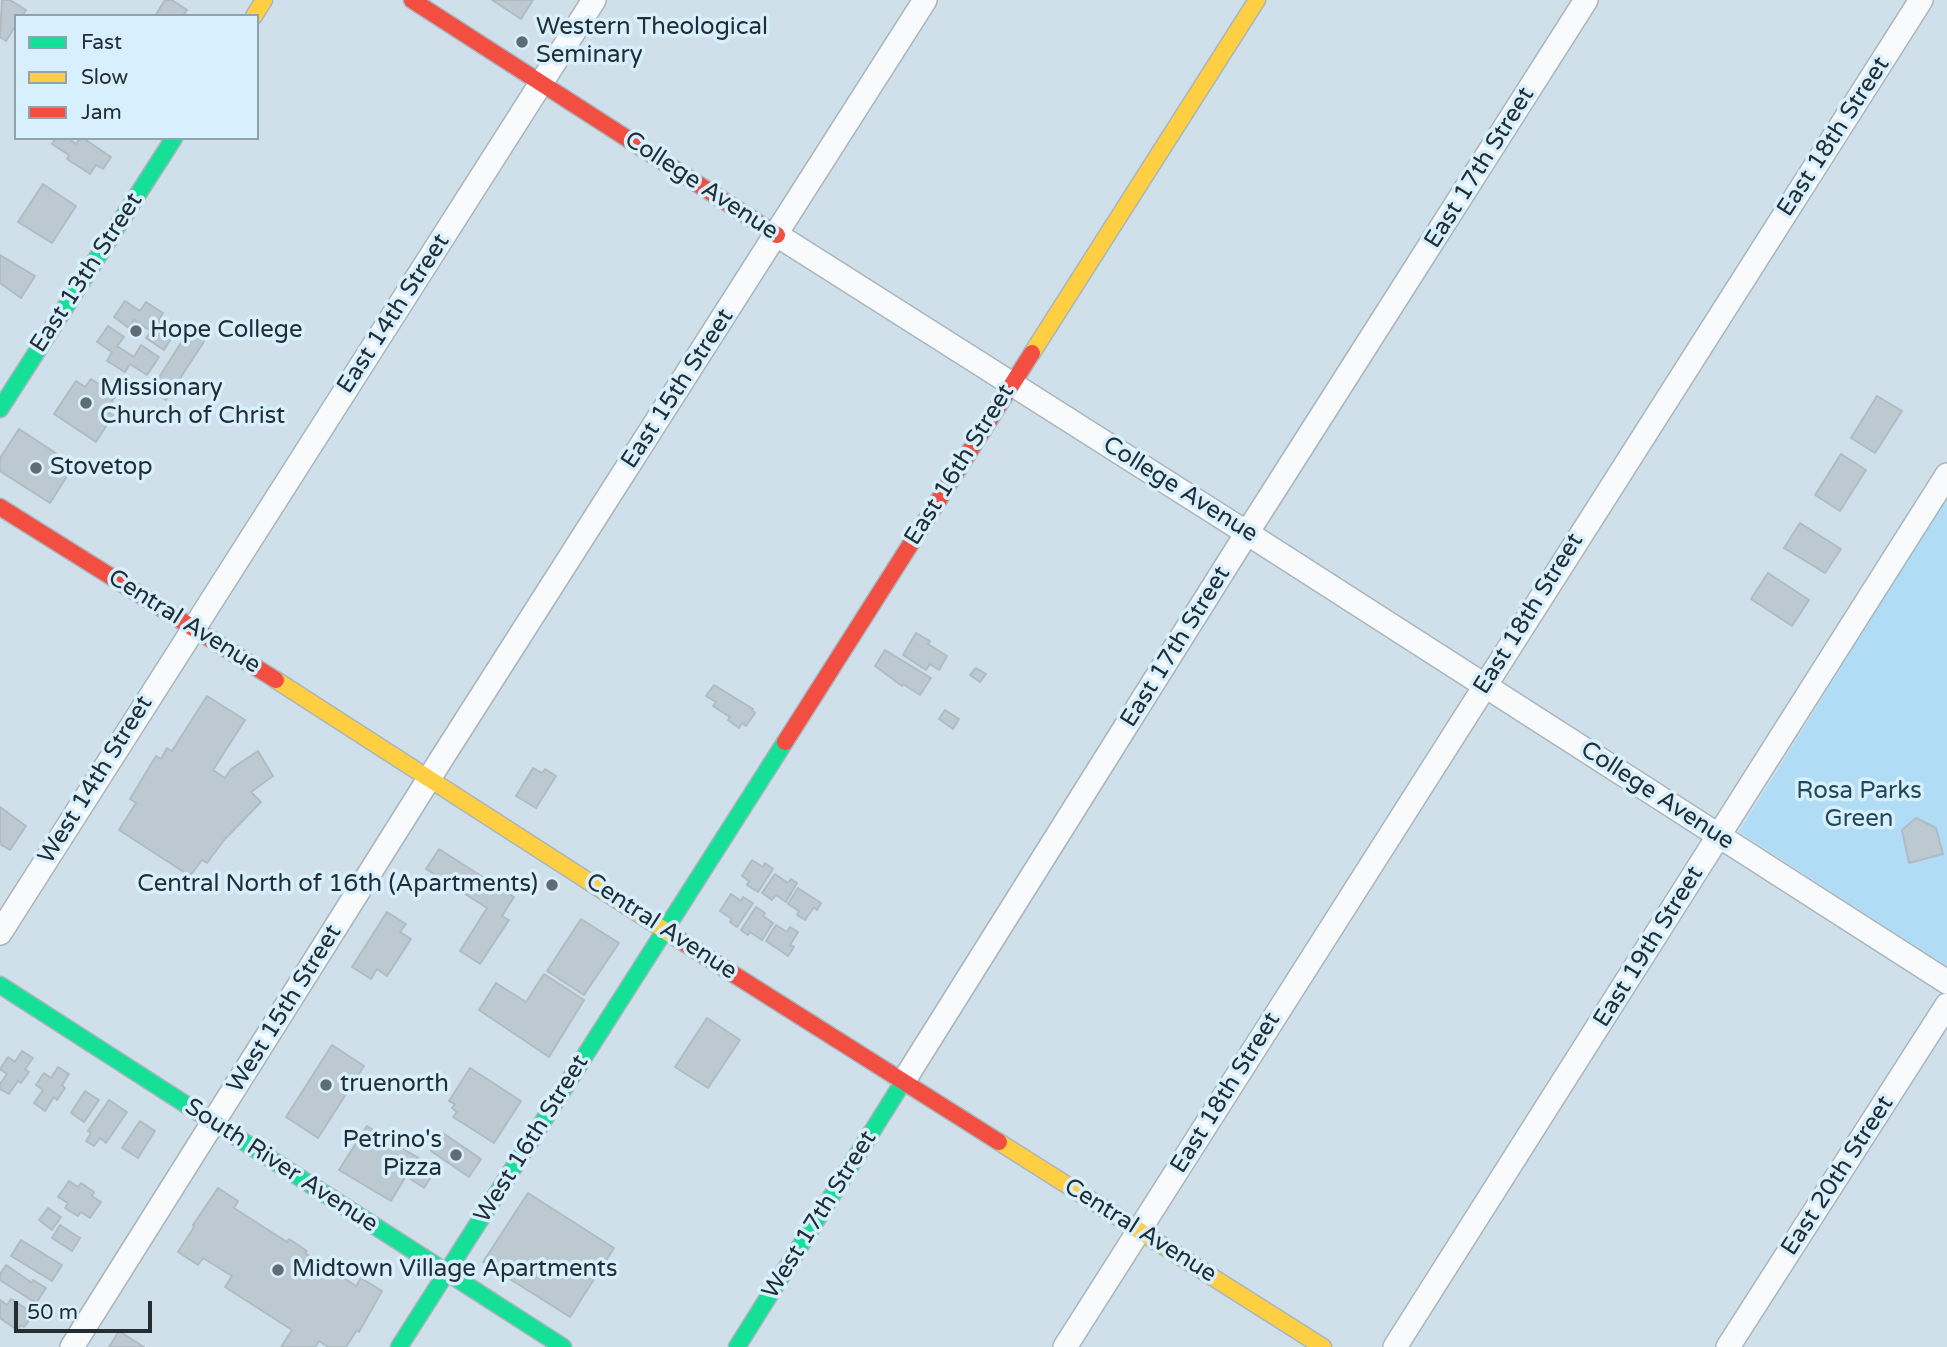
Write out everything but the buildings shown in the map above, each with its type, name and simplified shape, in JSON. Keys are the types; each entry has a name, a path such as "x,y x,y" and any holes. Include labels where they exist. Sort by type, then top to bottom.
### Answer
{"street":[{"name":"College Avenue","path":"412,0 1947,982"},
{"name":"East 14th Street","path":"193,627 594,0"},
{"name":"East 15th Street","path":"430,778 925,0"},
{"name":"East 16th Street","path":"664,930 1257,0"},
{"name":"East 17th Street","path":"903,1082 1247,533 1586,0"},
{"name":"East 18th Street","path":"1065,1347 1921,0"},
{"name":"East 13th Street","path":"0,409 173,140"},
{"name":"East 19th Street","path":"1395,1347 1947,475"},
{"name":"Central Avenue","path":"0,507 193,627 664,930 1323,1347"},
{"name":"West 14th Street","path":"0,933 193,627"},
{"name":"West 15th Street","path":"72,1347 430,778"},
{"name":"West 16th Street","path":"399,1347 664,930"},
{"name":"South River Avenue","path":"0,985 563,1347"},
{"name":"East 20th Street","path":"1728,1347 1947,1005"},
{"name":"West 17th Street","path":"737,1347 903,1082"}],"green space":[{"name":"Rosa Parks Green","path":"1947,496 1947,965 1946,966 1739,832"}],"traffic: fast":[{"path":"0,409 173,140"},
{"path":"399,1347 785,742"},
{"path":"0,985 563,1347"},
{"path":"737,1347 903,1082"}],"traffic: slow":[{"path":"255,14 264,0"},
{"path":"1032,353 1257,0"},
{"path":"276,680 681,941"},
{"path":"999,1142 1323,1347"}],"traffic: jam":[{"path":"412,0 777,235"},
{"path":"785,742 1032,353"},
{"path":"0,507 276,680"},
{"path":"681,941 999,1142"}],"place":[{"name":"Western Theological Seminary","path":"522,42"},
{"name":"Hope College","path":"136,331"},
{"name":"Missionary Church of Christ","path":"86,403"},
{"name":"Stovetop","path":"36,468"},
{"name":"Central North of 16th (Apartments)","path":"552,885"},
{"name":"truenorth","path":"326,1085"},
{"name":"Petrino's Pizza","path":"456,1155"},
{"name":"Midtown Village Apartments","path":"278,1270"}]}
